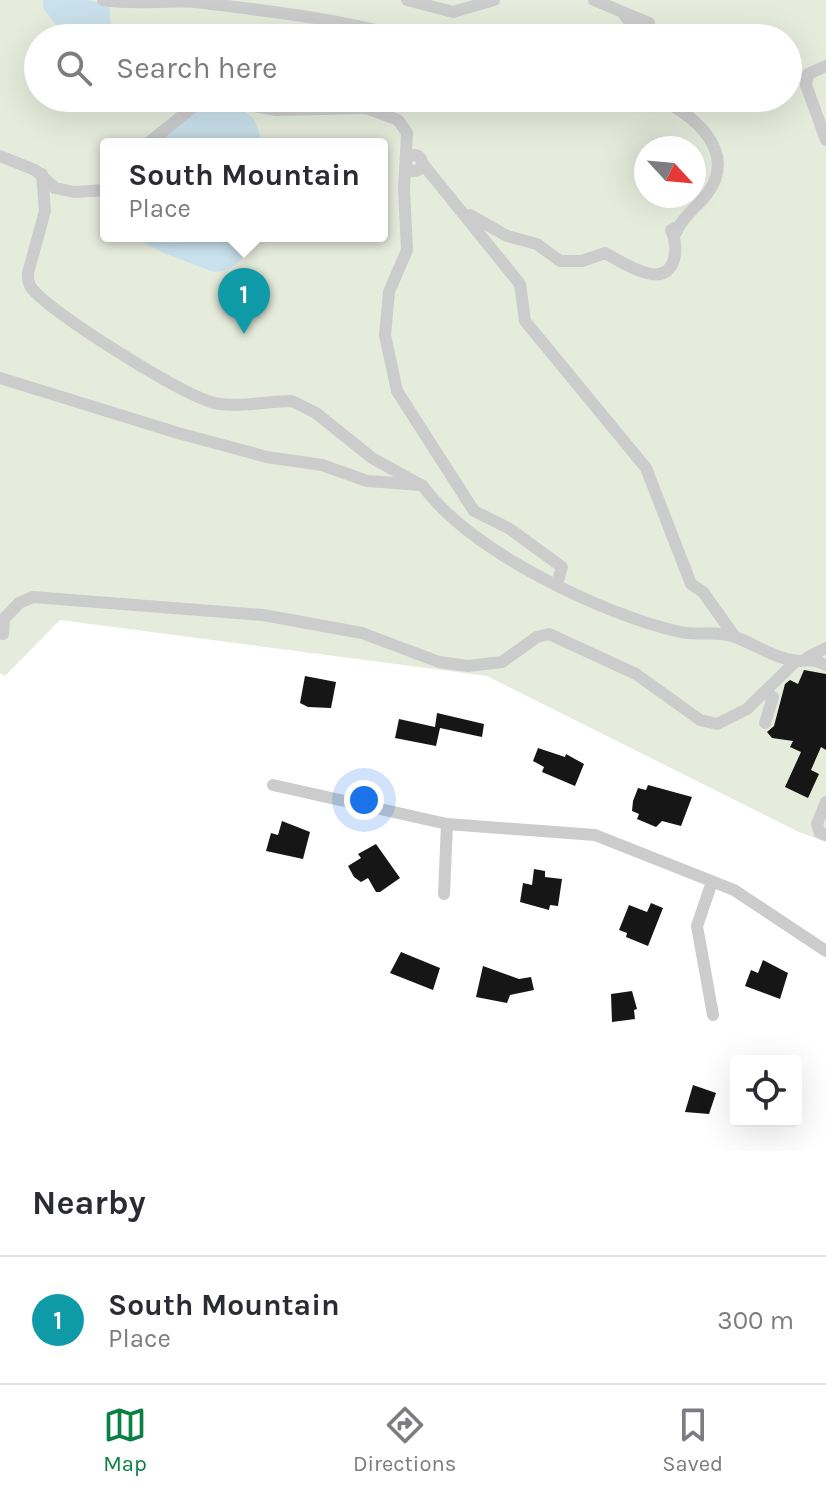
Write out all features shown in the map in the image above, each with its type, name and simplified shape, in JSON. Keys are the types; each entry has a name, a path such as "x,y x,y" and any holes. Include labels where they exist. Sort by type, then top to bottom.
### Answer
{"street":[{"path":"103,0 194,2 227,8 274,10 355,24"},
{"path":"407,0 453,12 494,0"},
{"path":"594,0 615,8"},
{"path":"826,66 808,74 806,85 826,140"},
{"path":"154,138 187,112"},
{"path":"377,112 398,120 407,133 415,163 407,250 389,292 385,335 389,366 397,391 474,511 510,529 555,560 562,567 557,584"},
{"path":"454,202 464,203 473,218 507,236 537,244 560,261 582,261 605,253 647,274 668,269 676,259 676,240 671,230 679,226 708,193 720,165 716,149 707,134 683,112"},
{"path":"0,156 64,191 100,190"},
{"path":"415,163 454,202 520,284 525,321 646,468 691,584 703,592 735,637"},
{"path":"45,183 44,222 28,281 47,301 100,339 198,396 219,404 292,401 316,413 398,479"},
{"path":"0,378 267,457 322,465 367,481 398,479 422,485 435,503 479,540 611,613 680,632 735,637 826,665"},
{"path":"1,625 19,603 33,597 78,604 254,614 362,633 439,662 481,667 512,657 537,637 549,634 636,674 709,723 727,722 802,659 826,648"},
{"path":"765,693 773,697 765,723"},
{"path":"273,785 447,824 595,835 734,890 826,951"},
{"path":"826,802 817,824 820,833 826,835"},
{"path":"444,894 447,824"},
{"path":"712,882 697,926 713,1015"}],"green space":[{"path":"0,0 826,0 826,842 799,832 487,676 60,620 5,676 0,673"}],"water":[{"path":"43,0 86,0 109,4 111,24 55,24 43,8"},
{"path":"193,112 245,112 254,120 259,138 161,138"},
{"path":"143,242 251,242 240,261 228,269 214,272"}],"building":[{"path":"804,670 826,674 826,750 821,747 811,770 819,774 808,798 785,787 801,752 790,747 793,741 772,738 767,732 774,726 785,684 790,680 798,684"},
{"path":"305,676 336,682 331,708 308,707 300,703"},
{"path":"437,713 484,724 482,737 440,728 436,746 395,738 399,719 435,727"},
{"path":"538,748 565,757 566,754 584,764 575,786 542,772 544,767 533,761"},
{"path":"648,785 692,797 681,826 662,821 656,827 637,819 639,814 632,811 633,801 638,788 646,790"},
{"path":"282,821 310,832 303,859 266,851 271,833 278,835"},
{"path":"376,844 400,878 380,892 376,892 368,878 361,882 354,877 348,866 361,858 358,854"},
{"path":"534,869 545,871 545,877 562,879 558,906 550,905 549,910 520,902 523,883 532,885"},
{"path":"651,903 663,908 648,946 626,937 627,933 619,930 629,905 647,912"},
{"path":"401,952 440,968 433,990 390,973"},
{"path":"763,960 788,973 780,999 745,986 751,970 758,973"},
{"path":"483,966 519,979 531,977 534,990 510,995 507,1003 476,997"},
{"path":"632,991 637,1009 634,1010 635,1019 612,1022 611,994"},
{"path":"693,1085 716,1093 709,1114 685,1112"}],"place":[{"name":"South Mountain","path":"244,334"}]}
